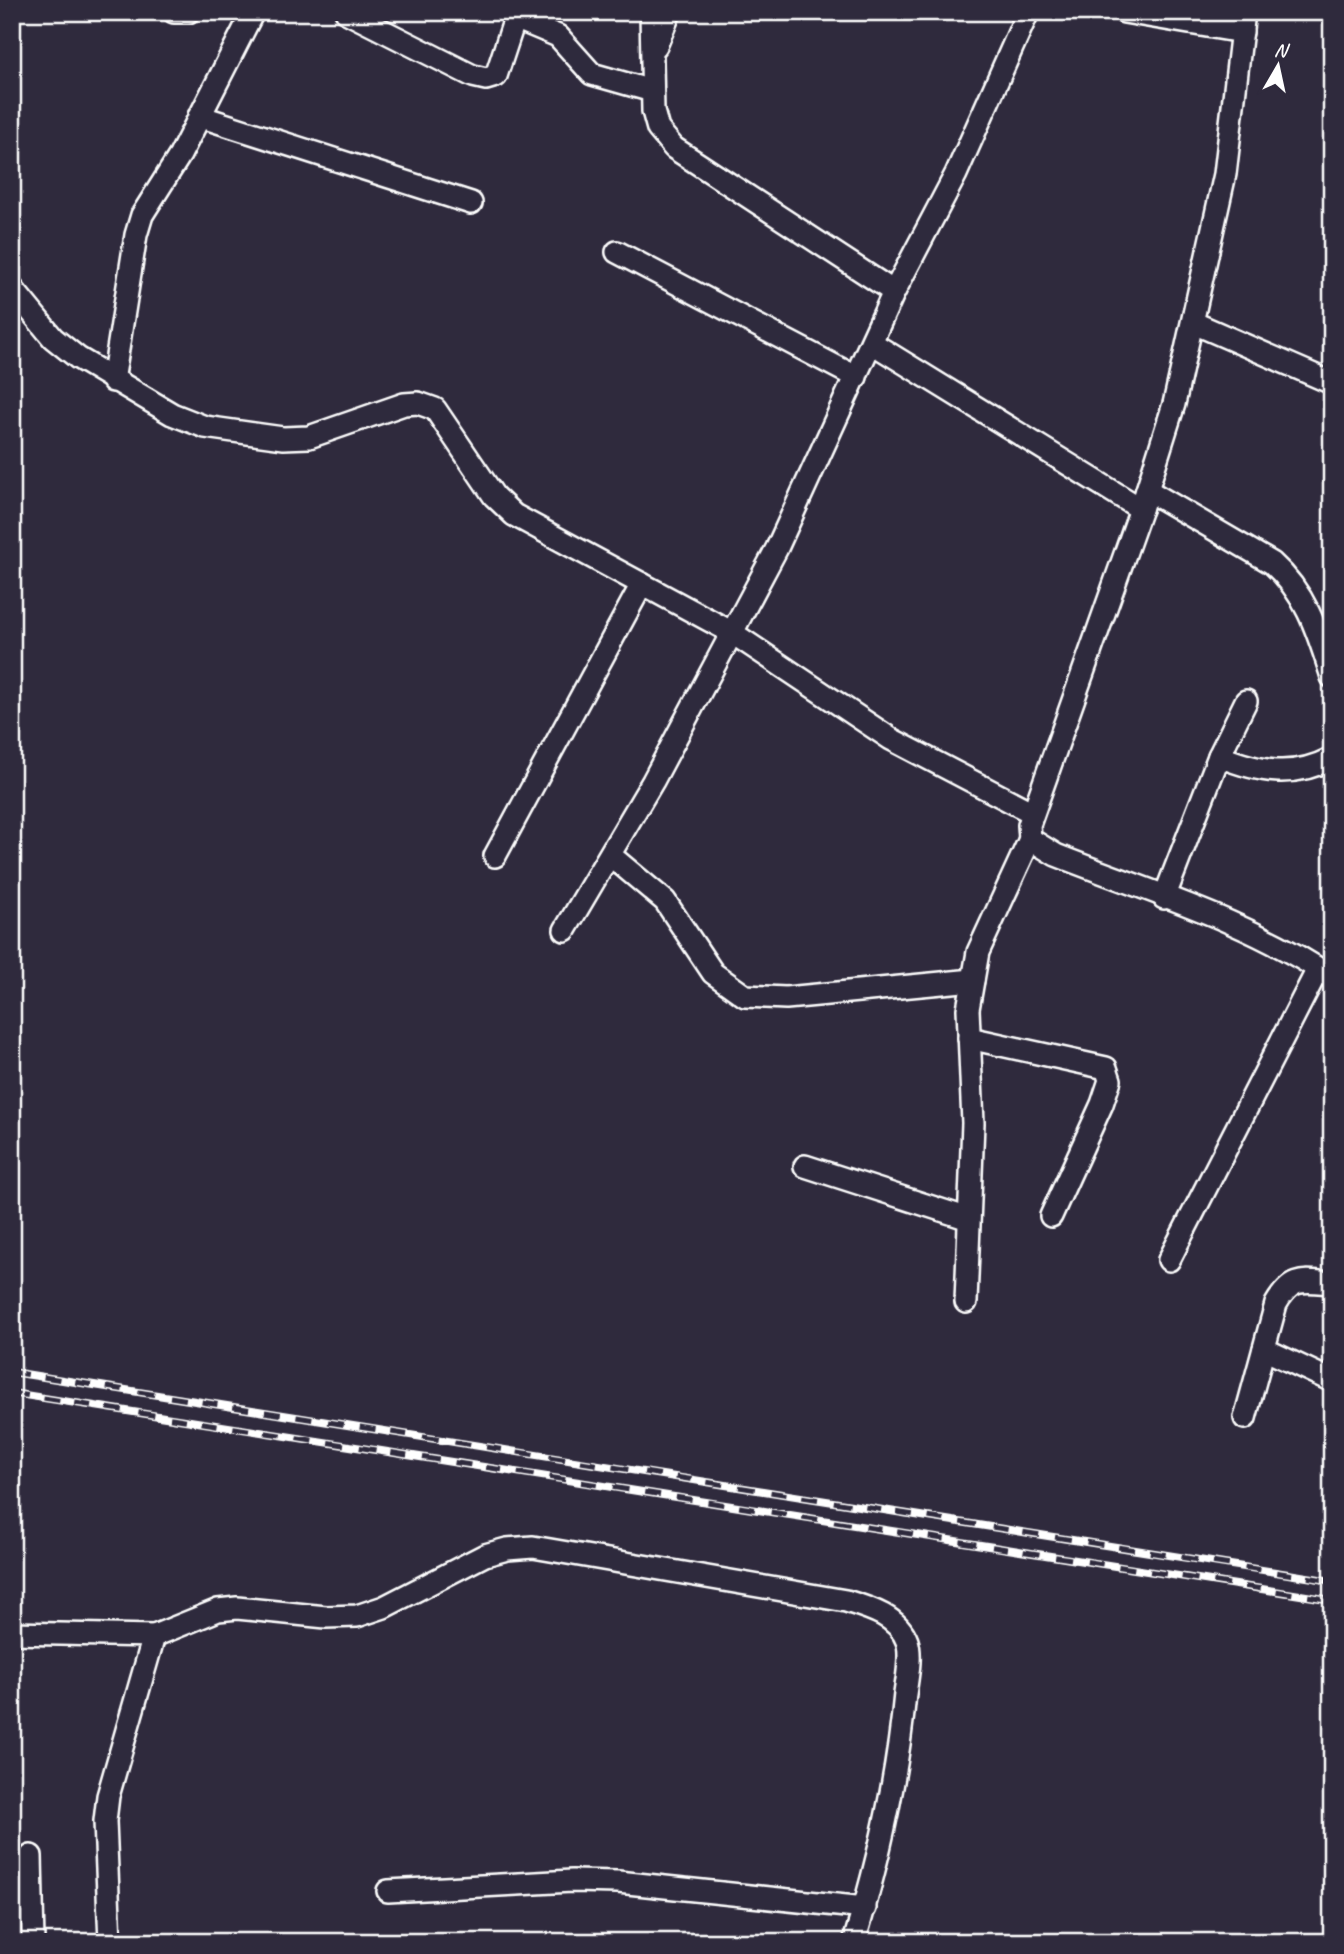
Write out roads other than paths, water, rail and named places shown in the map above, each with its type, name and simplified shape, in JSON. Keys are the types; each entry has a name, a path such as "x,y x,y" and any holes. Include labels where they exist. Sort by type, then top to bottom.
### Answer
{"street":[{"path":"174,12 188,12"},
{"path":"113,380 136,236 142,215 200,116 253,12"},
{"path":"346,12 473,76 486,79 496,76 501,66 516,15 558,36 592,74 652,91"},
{"path":"651,12 652,91 658,129 674,148 894,292"},
{"path":"652,56 670,12"},
{"path":"565,930 653,781 777,548 894,292 956,174 1028,12"},
{"path":"966,1302 973,1123 968,1009 978,952 1030,839 1031,812 1144,500 1174,404 1225,174 1243,22 1124,12"},
{"path":"200,116 471,203"},
{"path":"617,252 856,377"},
{"path":"12,288 54,338 113,380 172,414 205,427 283,438 309,437 404,404 418,403 435,409 494,496 514,515 731,632 891,739 1031,812"},
{"path":"1194,323 1332,383"},
{"path":"872,343 1144,500 1272,563 1288,577 1314,621 1332,677"},
{"path":"495,856 642,584"},
{"path":"1164,898 1219,756 1246,701"},
{"path":"1219,756 1247,767 1289,773 1332,758"},
{"path":"1030,839 1056,855 1228,924 1325,973 1169,1260"},
{"path":"610,855 664,901 713,973 745,996 786,998 973,980"},
{"path":"969,1038 1106,1068 1110,1080 1102,1104 1051,1216"},
{"path":"805,1166 969,1219"},
{"path":"1245,1418 1276,1304 1286,1287 1301,1281 1332,1283"},
{"path":"1264,1349 1332,1381"},
{"path":"12,1633 154,1636 218,1610 237,1608 326,1617 357,1616 384,1607 485,1555 507,1549 533,1547 846,1601 874,1609 896,1624 907,1642 907,1674 885,1835 855,1942"},
{"path":"110,1942 105,1821 108,1796 154,1636"},
{"path":"31,1856 33,1942"},
{"path":"388,1891 572,1881 618,1882 864,1908"}],"railway":[{"path":"12,1372 1332,1581"},
{"path":"12,1393 1332,1600"}]}
